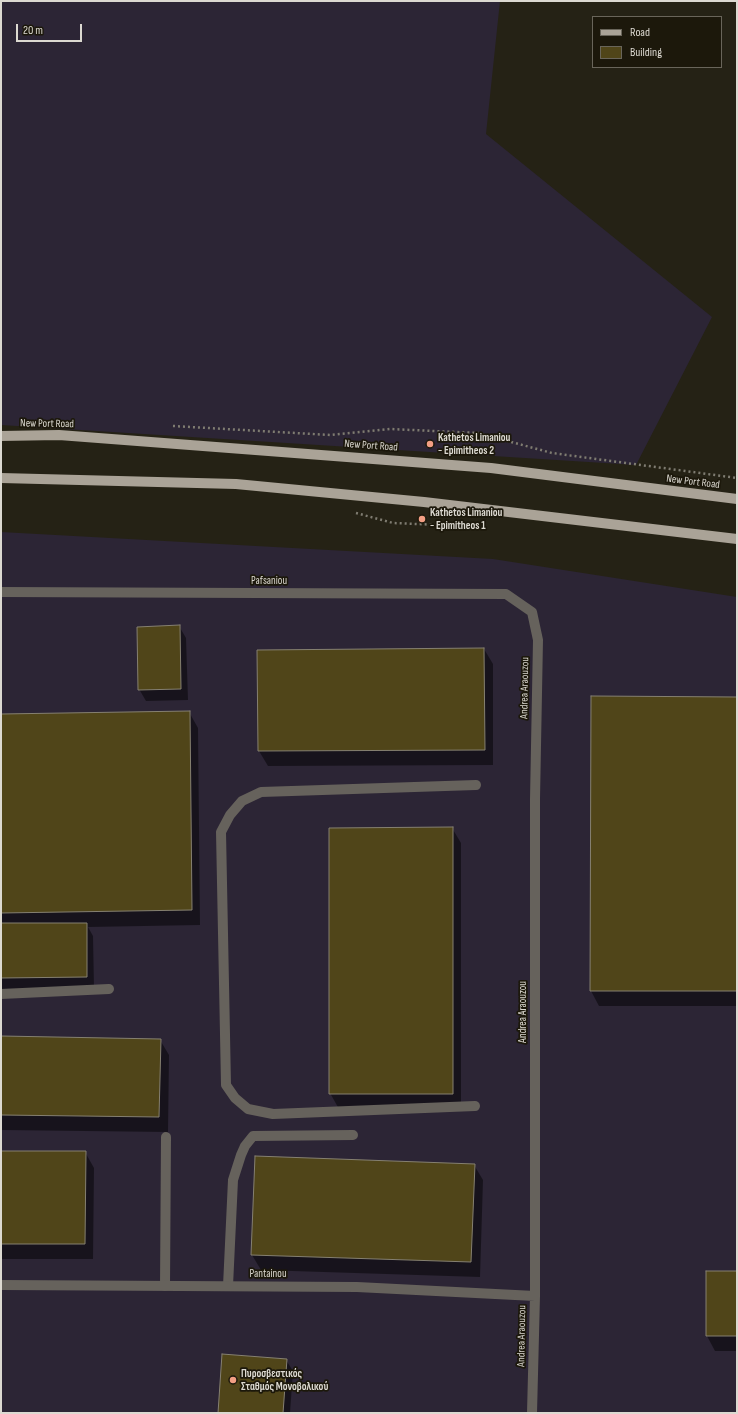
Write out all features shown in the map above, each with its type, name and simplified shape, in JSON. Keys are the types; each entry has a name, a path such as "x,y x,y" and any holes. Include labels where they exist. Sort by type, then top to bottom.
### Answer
{"main road":[{"name":"New Port Road","path":"1,436 59,435 491,468 737,500"},
{"path":"1,478 236,484 424,502 737,539"}],"street":[{"name":"Pafsaniou","path":"1,592 506,594 532,612"},
{"name":"Andrea Araouzou","path":"532,612 538,640 535,799 535,1296 532,1413"},
{"path":"475,1106 273,1114 248,1109 235,1098 226,1085 221,832 230,814 242,801 261,792 476,785"},
{"path":"1,994 109,990"},
{"path":"228,1286 233,1180 245,1146 253,1136 353,1135"},
{"path":"165,1286 166,1137"},
{"name":"Pantainou","path":"1,1285 357,1287 535,1296"}],"path":[{"path":"166,425 330,435 390,429 478,433 552,454 737,478"}],"shaded area":[{"path":"1,1 500,1 486,134 712,317 636,465 1,425"},
{"path":"1,532 493,559 737,597 737,1413 1,1413"}],"building":[{"path":"180,625 181,689 138,690 137,627"},
{"path":"484,648 485,750 258,751 257,650"},
{"path":"591,696 737,697 737,991 590,991"},
{"path":"190,711 192,910 1,913 1,714"},
{"path":"453,827 453,1094 329,1094 329,828"},
{"path":"1,923 87,923 87,977 1,978"},
{"path":"1,1036 161,1039 159,1117 1,1115"},
{"path":"1,1151 86,1151 85,1244 1,1244"},
{"path":"255,1156 475,1164 471,1262 251,1255"},
{"path":"706,1271 737,1271 737,1336 706,1336"},
{"path":"222,1354 287,1359 283,1413 218,1413"}],"place":[{"name":"Kathetos Limaniou - Epimitheos 2","path":"430,444"},
{"name":"Kathetos Limaniou - Epimitheos 1","path":"422,519"},
{"name":"Πυροσβεστικός Σταθμός Μονοβολικού","path":"233,1380"}]}
